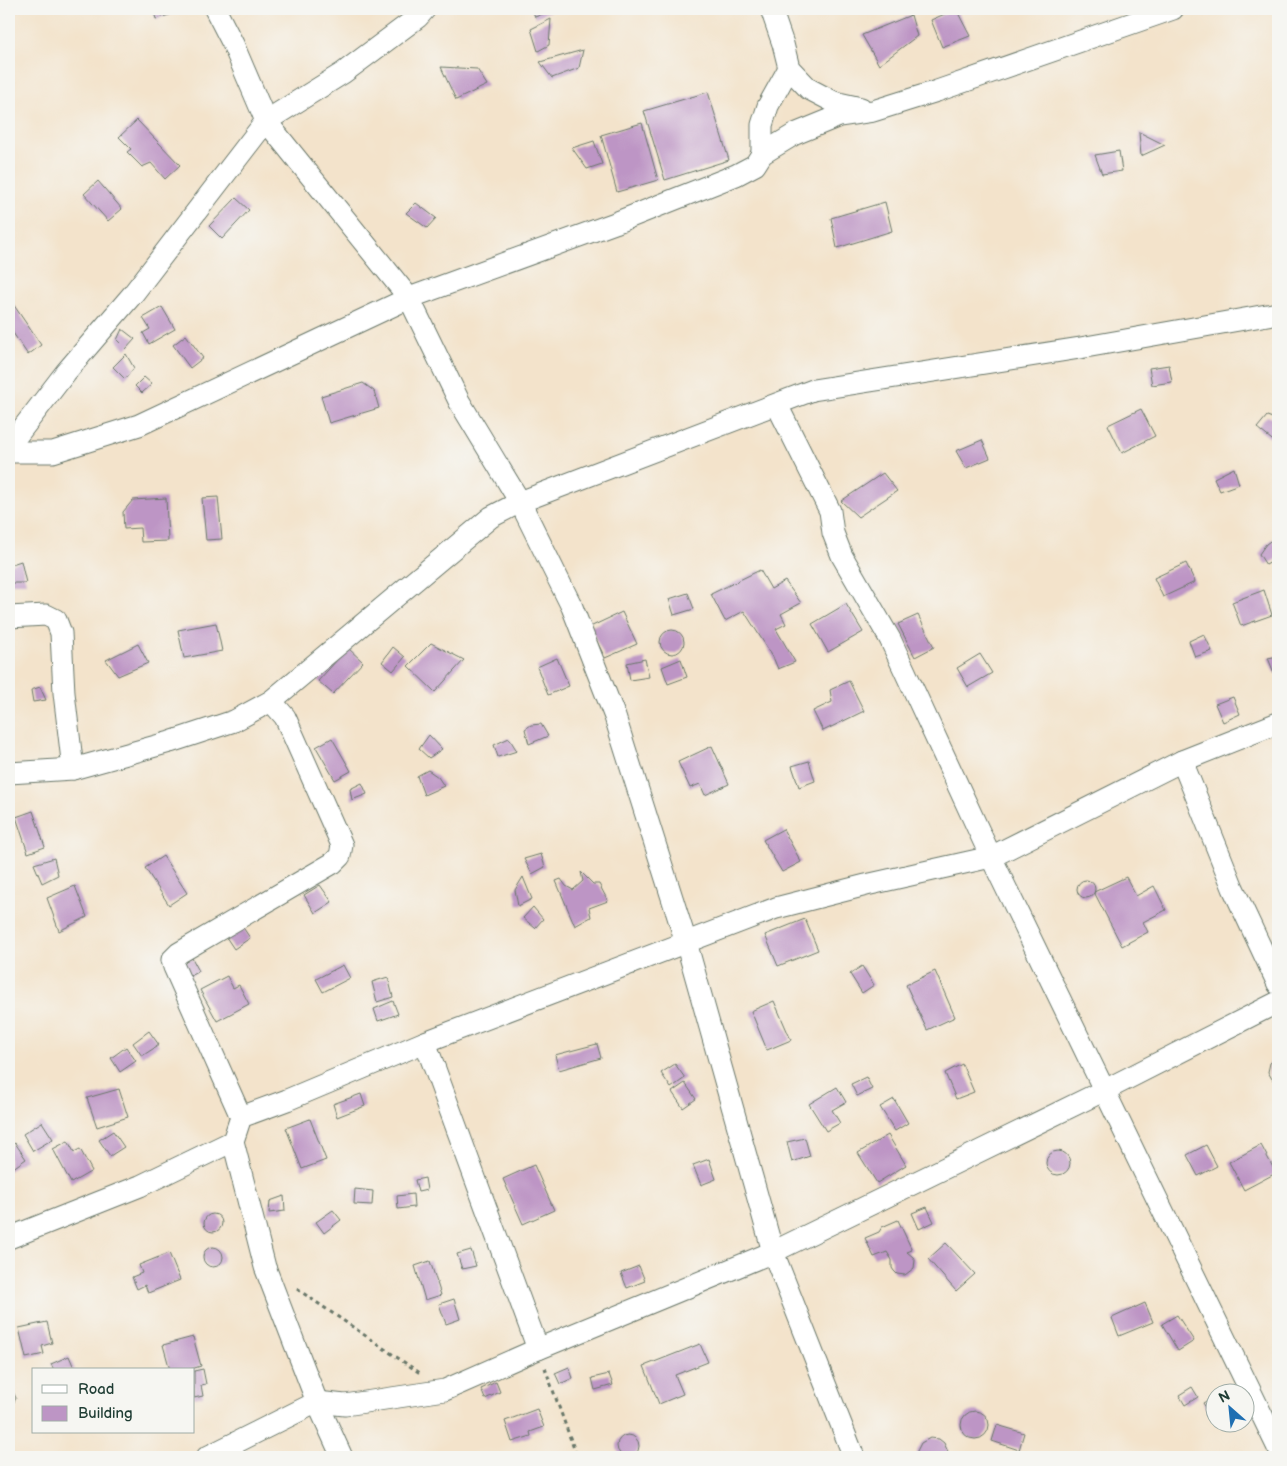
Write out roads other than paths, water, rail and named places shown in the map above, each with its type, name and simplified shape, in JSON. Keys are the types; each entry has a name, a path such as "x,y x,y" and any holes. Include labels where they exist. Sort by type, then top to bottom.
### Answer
{"street":[{"path":"215,9 233,44 266,121 409,298 459,401 520,502 572,607 615,717 686,942 773,1252 854,1457"},
{"path":"9,446 66,372 134,294 266,121 343,73 418,17 425,9"},
{"path":"771,9 789,68 809,89 834,102 873,111"},
{"path":"9,452 53,452 139,425 409,298 615,223 736,174 755,164 762,154 795,134 839,116 873,111 937,91 1173,9"},
{"path":"762,154 762,125 768,106 789,68"},
{"path":"9,773 73,769 170,742 234,721 271,701 491,517 520,502 813,390 1278,314"},
{"path":"777,405 830,511 833,533 842,556 890,639 991,857 1278,1448"},
{"path":"9,617 46,615 56,620 61,633 64,693 73,769"},
{"path":"271,701 285,717 342,844 340,856 333,864 178,953 172,960 241,1117 233,1141 265,1267 317,1402 342,1457"},
{"path":"241,1117 287,1100 425,1042 776,908 866,885 991,857 1182,761 1278,723"},
{"path":"1182,761 1233,888 1278,984"},
{"path":"207,1457 317,1402 345,1405 445,1390 538,1349 773,1252 1105,1090 1278,1002"},
{"path":"425,1042 538,1349"},
{"path":"9,1238 140,1186 233,1141"}]}
